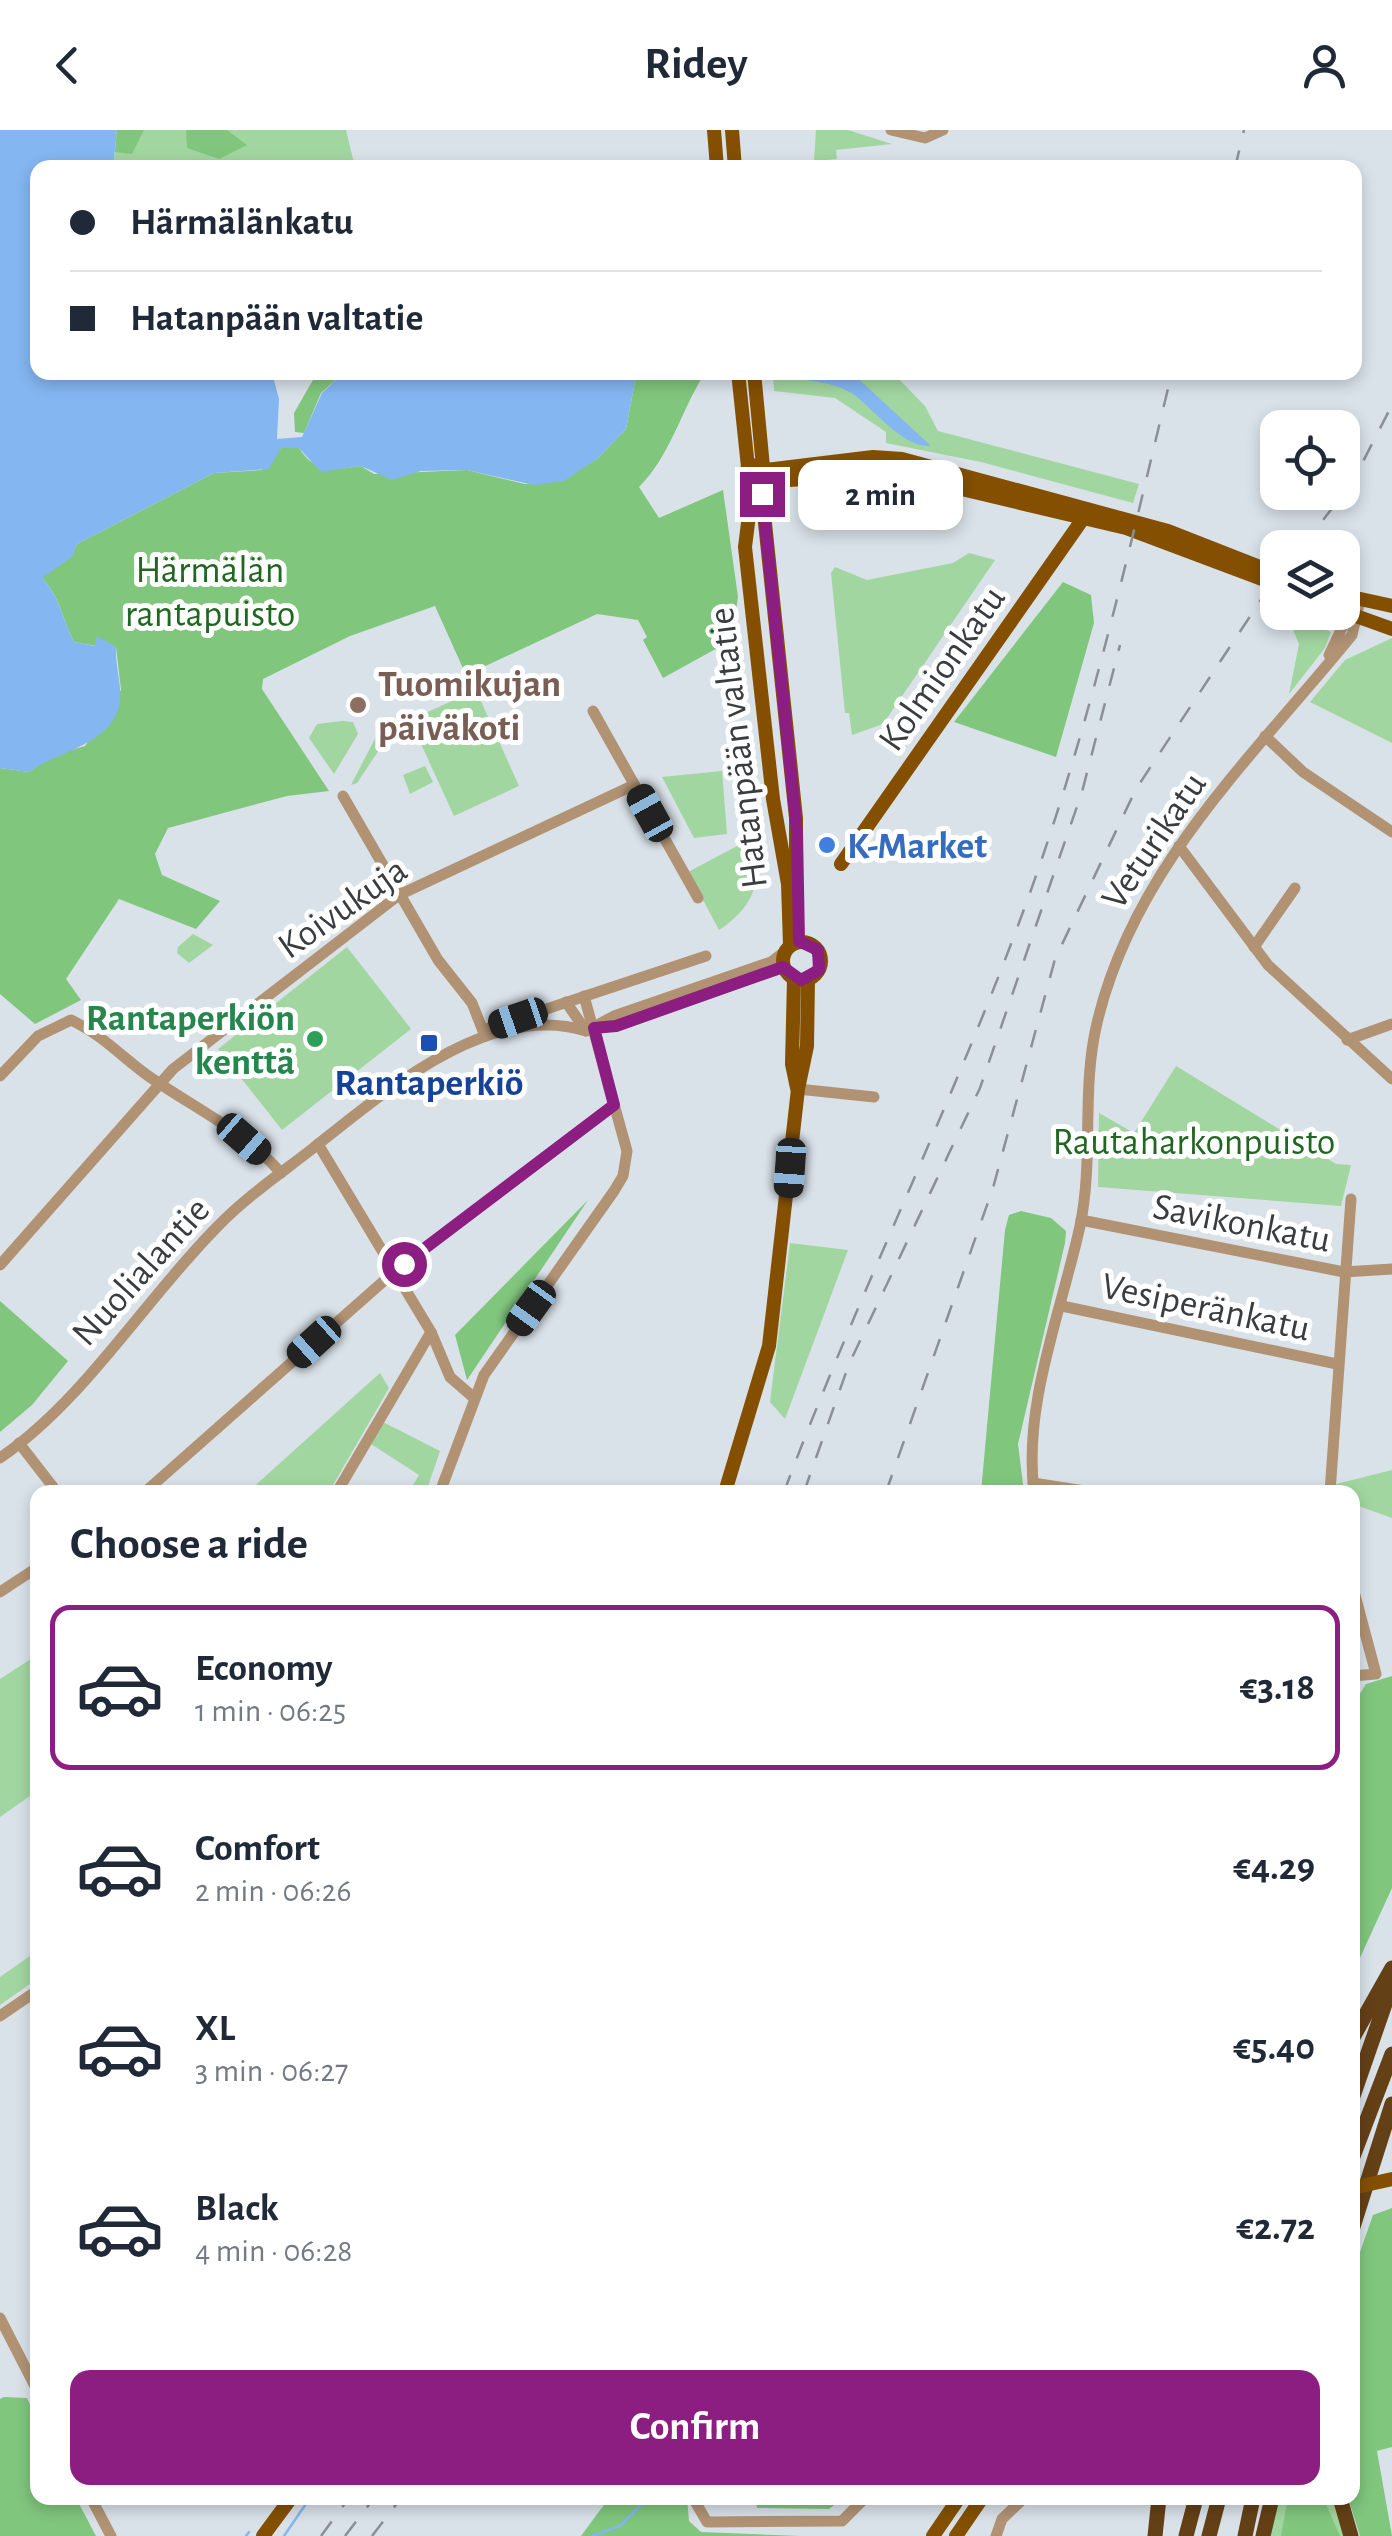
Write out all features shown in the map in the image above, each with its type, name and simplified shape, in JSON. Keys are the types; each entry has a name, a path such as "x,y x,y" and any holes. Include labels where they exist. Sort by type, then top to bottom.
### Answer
{"highway":[{"path":"1360,2025 1392,1968"},
{"path":"1360,2076 1392,1984"},
{"path":"1360,2138 1392,2054"},
{"path":"1360,2207 1392,2104"},
{"path":"1155,2536 1158,2505"},
{"path":"1186,2536 1194,2505"},
{"path":"1209,2536 1217,2505"},
{"path":"1220,2536 1226,2505"},
{"path":"1246,2536 1252,2505"},
{"path":"1263,2536 1270,2505"},
{"path":"1342,2505 1351,2536"}],"main road":[{"path":"714,130 717,160"},
{"path":"732,130 734,160"},
{"name":"Hatanpään valtatie","path":"747,380 797,832 793,960"},
{"path":"759,478 873,457 902,459 1087,513 1260,578"},
{"path":"759,478 780,481 898,475 1168,531 1260,567"},
{"name":"Hatanpään valtatie","path":"759,478 746,546 774,799 788,884 793,960"},
{"name":"Kolmionkatu","path":"841,864 1087,513"},
{"path":"1360,600 1392,606"},
{"path":"1360,618 1392,629"},
{"path":"727,1485 770,1346 798,1089 807,1046 793,960"},
{"path":"1360,2186 1392,2179"},
{"path":"263,2536 286,2505"},
{"path":"933,2536 954,2505"},
{"path":"956,2536 977,2505"}],"street":[{"path":"891,130 925,138 943,130"},
{"name":"Veturikatu","path":"1033,1485 1030,1431 1081,1220 1096,1024 1125,933 1178,846 1326,664 1342,630"},
{"path":"593,711 698,898"},
{"path":"1265,736 1303,772 1392,832"},
{"name":"Koivukuja","path":"0,1265 173,1069 399,895 634,785"},
{"path":"343,796 438,960 472,1003 484,1033 706,956"},
{"path":"1178,846 1254,947 1392,1079"},
{"path":"1254,947 1294,888"},
{"name":"Nuolialantie","path":"0,1458 49,1416 220,1224 415,1070 484,1033 560,1023 594,1028 614,1016 771,962 793,960"},
{"path":"442,1485 473,1397 496,1356 618,1185 628,1158 584,996"},
{"path":"566,1002 594,1028"},
{"path":"0,1076 38,1036 71,1020 98,1033 160,1084 244,1139 281,1173"},
{"path":"1347,1040 1392,1024"},
{"path":"798,1089 874,1097"},
{"path":"153,1485 394,1272 614,1105"},
{"path":"318,1144 431,1332 450,1376 473,1397"},
{"path":"1330,1485 1351,1199"},
{"name":"Savikonkatu","path":"1081,1220 1344,1272 1392,1270"},
{"name":"Vesiperänkatu","path":"1062,1306 1337,1364"},
{"path":"341,1485 431,1332"},
{"path":"19,1444 51,1485"},
{"path":"0,1592 30,1572"},
{"path":"1360,1611 1376,1674 1360,1677"},
{"path":"0,2016 30,1995"},
{"path":"0,2318 30,2376"},
{"path":"95,2505 111,2536"},
{"path":"698,2505 707,2522 748,2525 842,2521 858,2505"},
{"path":"996,2536 1002,2519 1017,2505"}],"green space":[{"path":"117,130 346,130 353,160 114,160"},
{"path":"117,130 144,130 132,154 115,152"},
{"path":"186,130 227,130 247,145 219,159 187,148"},
{"path":"816,130 848,130 892,144 836,150 837,159 814,160"},
{"path":"313,380 335,380 321,393 304,433 295,432 294,413"},
{"name":"Härmälän rantapuisto","path":"635,380 701,380 668,447 639,487 659,518 723,490 738,597 732,640 663,678 643,640 647,637 638,620 597,614 466,675 435,606 350,636 263,679 262,689 329,791 287,796 168,828 155,854 162,875 220,901 196,929 119,899 66,979 81,1000 35,1024 0,994 0,768 29,772 51,756 85,746 121,690 116,647 97,637 96,646 74,642 57,600 41,577 71,557 77,544 214,473 262,470 281,448 299,448 312,462 326,468 361,466 374,474 467,470 525,484 564,480 598,458 626,429"},
{"path":"773,380 900,380 925,406 938,431 1139,484 1133,503 981,462 886,443 886,432 835,398 774,391"},
{"path":"969,553 995,560 883,724 852,735 849,713 845,713 831,573 835,567 867,580 953,563"},
{"path":"1063,582 1091,595 1094,623 1056,757 954,722"},
{"path":"1293,630 1331,632 1325,648 1289,694 1299,644"},
{"path":"1392,638 1392,743 1310,702 1345,660"},
{"path":"476,690 519,786 454,816 410,720"},
{"path":"353,722 358,734 334,774 309,738 317,724"},
{"path":"397,723 357,783 351,785 382,725"},
{"path":"425,766 433,782 410,794 403,775"},
{"path":"722,771 727,834 694,838 662,777"},
{"path":"758,835 754,889 742,910 719,930 688,872"},
{"path":"193,934 213,945 189,963 177,953 178,947"},
{"name":"Rantaperkiön kenttä","path":"347,947 411,1029 282,1130 218,1049"},
{"name":"Rautaharkonpuisto","path":"1176,1066 1336,1164 1351,1165 1341,1206 1098,1187 1099,1113 1134,1133"},
{"path":"588,1200 467,1380 455,1335"},
{"path":"1021,1211 1051,1218 1066,1231 1065,1243 1018,1444 1023,1485 982,1485 1005,1230 1009,1215"},
{"path":"790,1243 848,1250 785,1419 770,1402"},
{"path":"0,1301 68,1361 32,1405 0,1432"},
{"path":"380,1373 389,1388 333,1485 256,1485"},
{"path":"383,1422 440,1451 428,1485 413,1485 419,1475 371,1444"},
{"path":"1392,1470 1392,1518 1360,1507 1360,1485 1336,1484"},
{"path":"30,1660 30,1796 0,1817 0,1679"},
{"path":"1392,1676 1392,1888 1360,1958 1360,1694 1366,1684"},
{"path":"30,1956 30,1984 0,2005 0,1977"},
{"path":"1392,2208 1392,2447 1377,2451 1392,2536 1360,2536 1350,2505 1360,2505 1360,2252 1373,2215"},
{"path":"27,2398 30,2405 30,2505 80,2505 96,2536 0,2536 0,2399"},
{"path":"604,2505 688,2505 689,2521 701,2532 800,2536 581,2536"},
{"path":"756,2505 834,2505 829,2509"},
{"path":"1277,2505 1337,2505 1347,2536 1270,2536"},
{"path":"1287,2505 1326,2505 1340,2536 1281,2536"}],"water":[{"path":"0,130 117,130 114,160 30,160 30,380 274,380 279,399 277,439 302,437 322,393 336,380 635,380 626,429 598,458 564,481 534,485 467,470 421,471 392,480 361,466 321,472 299,448 281,448 269,469 214,473 77,544 72,557 42,578 57,600 74,642 95,646 97,636 116,647 120,702 107,728 96,738 29,772 0,768"},
{"path":"806,380 860,380 931,446 910,441 853,394"}],"waterway":[{"path":"284,2536 305,2505"},
{"path":"592,2536 620,2526 641,2505"},
{"path":"246,2536 249,2532"}],"railway":[{"path":"1237,160 1244,130"},
{"path":"787,1485 995,985 1046,846 1105,644 1170,380"},
{"path":"1315,530 1352,483 1392,405"},
{"path":"888,1485 993,1188 1055,959 1136,789 1260,601"},
{"path":"806,1485 849,1364 980,1088 1082,792 1120,645"},
{"path":"321,2536 344,2505"},
{"path":"345,2536 369,2505"},
{"path":"372,2536 396,2505"}],"place":[{"name":"Tuomikujan päiväkoti","path":"358,705"},
{"name":"K-Market","path":"827,845"},
{"name":"Rantaperkiön kenttä","path":"315,1039"},
{"name":"Rantaperkiö","path":"429,1043"}],"route":[{"path":"404,1264 614,1105 594,1028 616,1026 783,967 801,980 819,970 818,950 799,941 797,832 762,494"}]}
